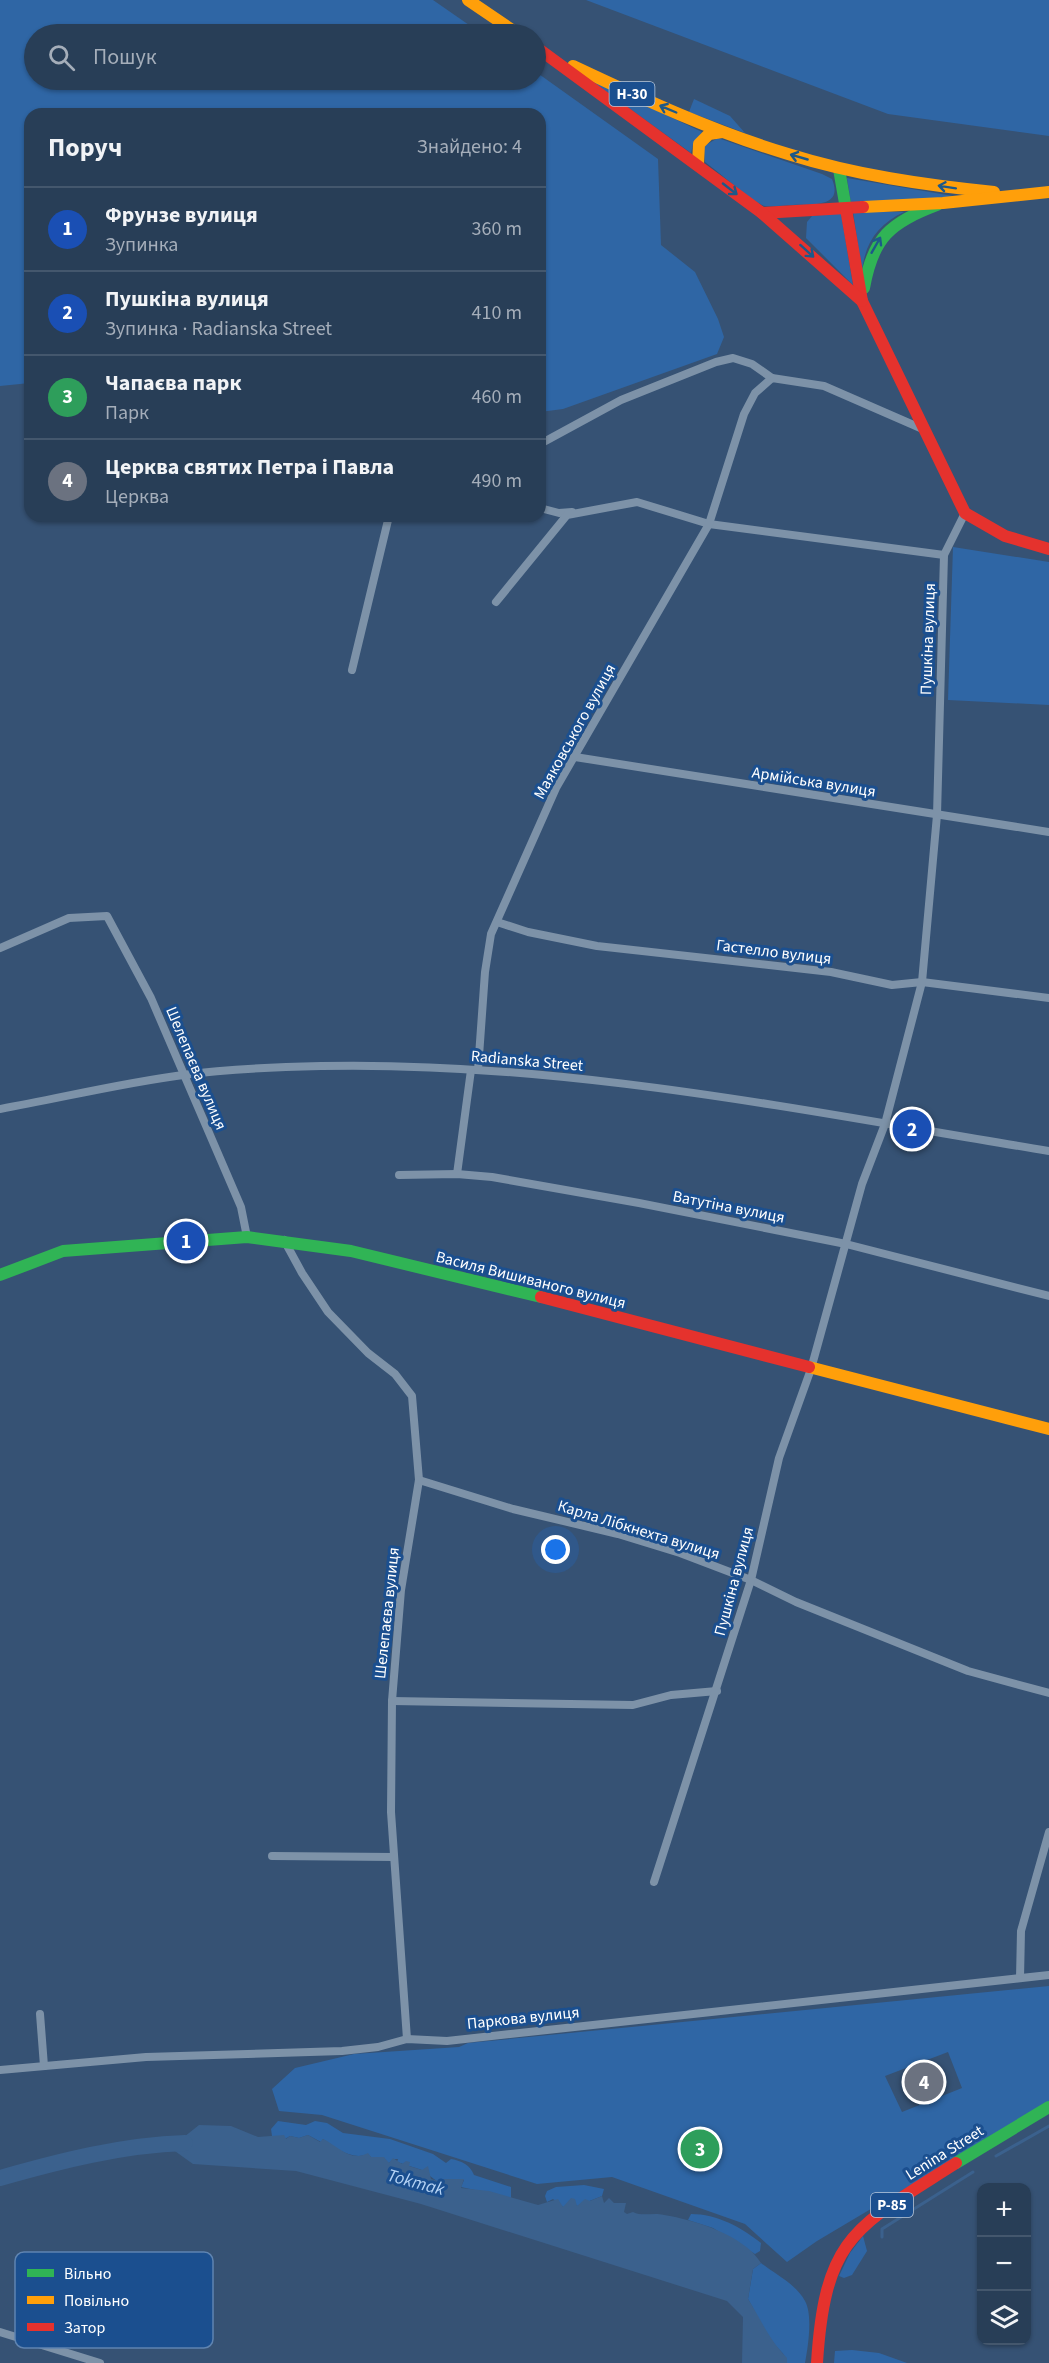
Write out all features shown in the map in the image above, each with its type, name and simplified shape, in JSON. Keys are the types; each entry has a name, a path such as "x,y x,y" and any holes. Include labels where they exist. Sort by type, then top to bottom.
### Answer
{"street":[{"path":"468,0 503,24"},
{"name":"Н-30","path":"546,53 722,132 839,169 962,189 1026,194"},
{"name":"Н-30","path":"546,54 762,213 943,203 1049,192"},
{"path":"698,164 699,144 709,134 722,132"},
{"path":"839,169 862,301 927,431 939,464 965,513 981,525 1021,544 1049,549"},
{"path":"862,301 868,263 880,237 893,225 908,216 943,203"},
{"path":"762,213 862,301"},
{"path":"546,441 621,400 716,362 733,358 752,364 772,378 824,386 927,431"},
{"name":"Маяковського вулиця","path":"457,1174 475,1070 484,972 491,934 556,788 709,524 744,414 755,393 772,378"},
{"path":"496,602 567,515 637,502 709,524 944,555"},
{"path":"546,510 559,513 589,510"},
{"name":"Пушкіна вулиця","path":"654,1882 751,1580 779,1458 811,1369 862,1184 885,1124 922,982 937,815 944,555 965,513"},
{"path":"352,670 388,522"},
{"name":"Армійська вулиця","path":"575,757 1049,832"},
{"name":"Шелепаєва вулиця","path":"0,948 69,918 107,916 151,998 241,1207 247,1237"},
{"name":"Гастелло вулиця","path":"497,922 597,946 831,972 892,985 922,982 1049,998"},
{"name":"Radianska Street","path":"0,1109 184,1075 321,1066 475,1070 611,1082 1049,1151"},
{"name":"Ватутіна вулиця","path":"399,1175 457,1174 492,1177 627,1201 846,1244 1049,1296"},
{"name":"Василя Вишиваного вулиця","path":"0,1275 63,1251 247,1237 284,1239 351,1251 570,1305 1049,1429"},
{"name":"Шелепаєва вулиця","path":"284,1239 302,1273 328,1312 368,1353 395,1374 412,1396 419,1480 400,1590 392,1701 393,1857 407,2039"},
{"name":"Карла Лібкнехта вулиця","path":"419,1480 513,1509 628,1538 751,1580 796,1602 968,1671 1049,1693"},
{"path":"392,1701 633,1705 671,1695 717,1691"},
{"path":"1020,1978 1021,1931 1049,1832"},
{"path":"272,1856 393,1857"},
{"name":"Паркова вулиця","path":"0,2070 146,2056 342,2051 378,2047 407,2039 447,2042 1049,1976"},
{"path":"40,2014 44,2066"},
{"name":"Lenina Street","path":"817,2363 818,2338 831,2272 844,2247 861,2225 972,2153 1049,2107"},
{"path":"0,2332 15,2337"},
{"path":"52,2348 100,2363"}],"shaded area":[{"path":"0,0 433,0 468,24 24,24 24,90 546,90 546,79 658,159 661,245 695,272 718,319 724,337 717,354 563,409 546,411 546,108 24,108 24,384 0,386"},
{"path":"586,0 1049,0 1049,136 888,114"},
{"path":"586,77 702,132 693,144 691,153"},
{"path":"694,99 730,116 745,133 689,112"},
{"path":"718,138 822,174 832,179 835,188 834,195 830,200 817,204 765,206 760,204 705,162 704,146"},
{"path":"847,178 959,197 851,203"},
{"path":"853,212 904,212 887,222 874,236 866,252 862,271"},
{"path":"841,213 853,285 806,238 807,222 812,216"},
{"path":"953,547 1049,562 1049,705 948,700"},
{"path":"1049,1986 1049,2103 817,2241 787,2262 745,2224 612,2177 537,2184 322,2115 279,2111 272,2089 295,2068 354,2054 459,2047 468,2043","holes":["948,2052 962,2088 902,2112 885,2076"]},
{"path":"278,2121 306,2125 315,2121 327,2123 343,2133 390,2139 433,2154 446,2163 451,2159 459,2161 468,2166 474,2175 511,2187 511,2198 461,2187 464,2180 443,2179 438,2182 422,2170 397,2162 398,2159 389,2163 368,2154 350,2155 323,2139 321,2142 308,2135 299,2138 290,2136 285,2139 272,2136 271,2129"},
{"path":"584,2185 604,2189 602,2196 577,2206 575,2204 563,2207 553,2199 547,2202 545,2196 547,2191 556,2187"},
{"path":"691,2214 710,2216 737,2227 761,2243 760,2251 755,2254 713,2228 688,2220"},
{"path":"863,2236 867,2251 852,2275 844,2278 839,2276 850,2253"},
{"path":"761,2263 791,2285 805,2301 809,2323 805,2363 787,2363 767,2334 748,2299 753,2269"},
{"path":"835,2351 879,2353 907,2363 834,2363"}],"water":[{"path":"199,2125 231,2126 258,2137 284,2135 286,2139 290,2136 299,2138 308,2135 320,2142 323,2139 350,2155 361,2156 368,2153 371,2157 384,2157 389,2163 393,2158 402,2164 406,2161 410,2162 409,2166 422,2170 428,2166 431,2179 438,2181 464,2179 461,2188 489,2191 538,2205 558,2199 563,2207 571,2198 575,2199 577,2206 585,2199 590,2201 602,2196 604,2203 609,2198 614,2203 626,2203 624,2212 627,2214 633,2212 660,2214 718,2230 743,2244 761,2263 753,2269 748,2299 770,2336 787,2358 787,2363 742,2363 743,2317 727,2301 421,2204 296,2171 193,2164 165,2144 179,2141"}],"waterway":[{"path":"996,2156 1049,2126"},
{"name":"Tokmak","path":"0,2178 115,2150 185,2143"},
{"path":"882,2237 882,2229 973,2172"}],"traffic: fast":[{"path":"839,169 846,209"},
{"path":"864,288 873,256 886,234 907,218 937,205"},
{"path":"0,1275 63,1251 247,1237 351,1251 541,1297"},
{"path":"956,2163 1049,2107"}],"traffic: slow":[{"path":"468,0 503,24"},
{"path":"573,66 652,103 788,154 839,168 890,178 994,192"},
{"path":"698,164 699,144 709,134 722,132"},
{"path":"863,207 943,203 1049,192"},
{"path":"809,1367 1049,1429"}],"traffic: jam":[{"path":"546,54 762,213 863,207"},
{"path":"846,209 862,301 965,513 1005,536 1049,549"},
{"path":"762,213 862,301"},
{"path":"541,1297 809,1367"},
{"path":"817,2363 821,2320 828,2287 838,2260 852,2239 893,2203 956,2163"}],"place":[{"name":"Пушкіна вулиця","path":"912,1129"},
{"name":"Фрунзе вулиця","path":"186,1241"},
{"name":"Церква святих Петра і Павла","path":"924,2082"},
{"name":"Чапаєва парк","path":"700,2149"}]}
